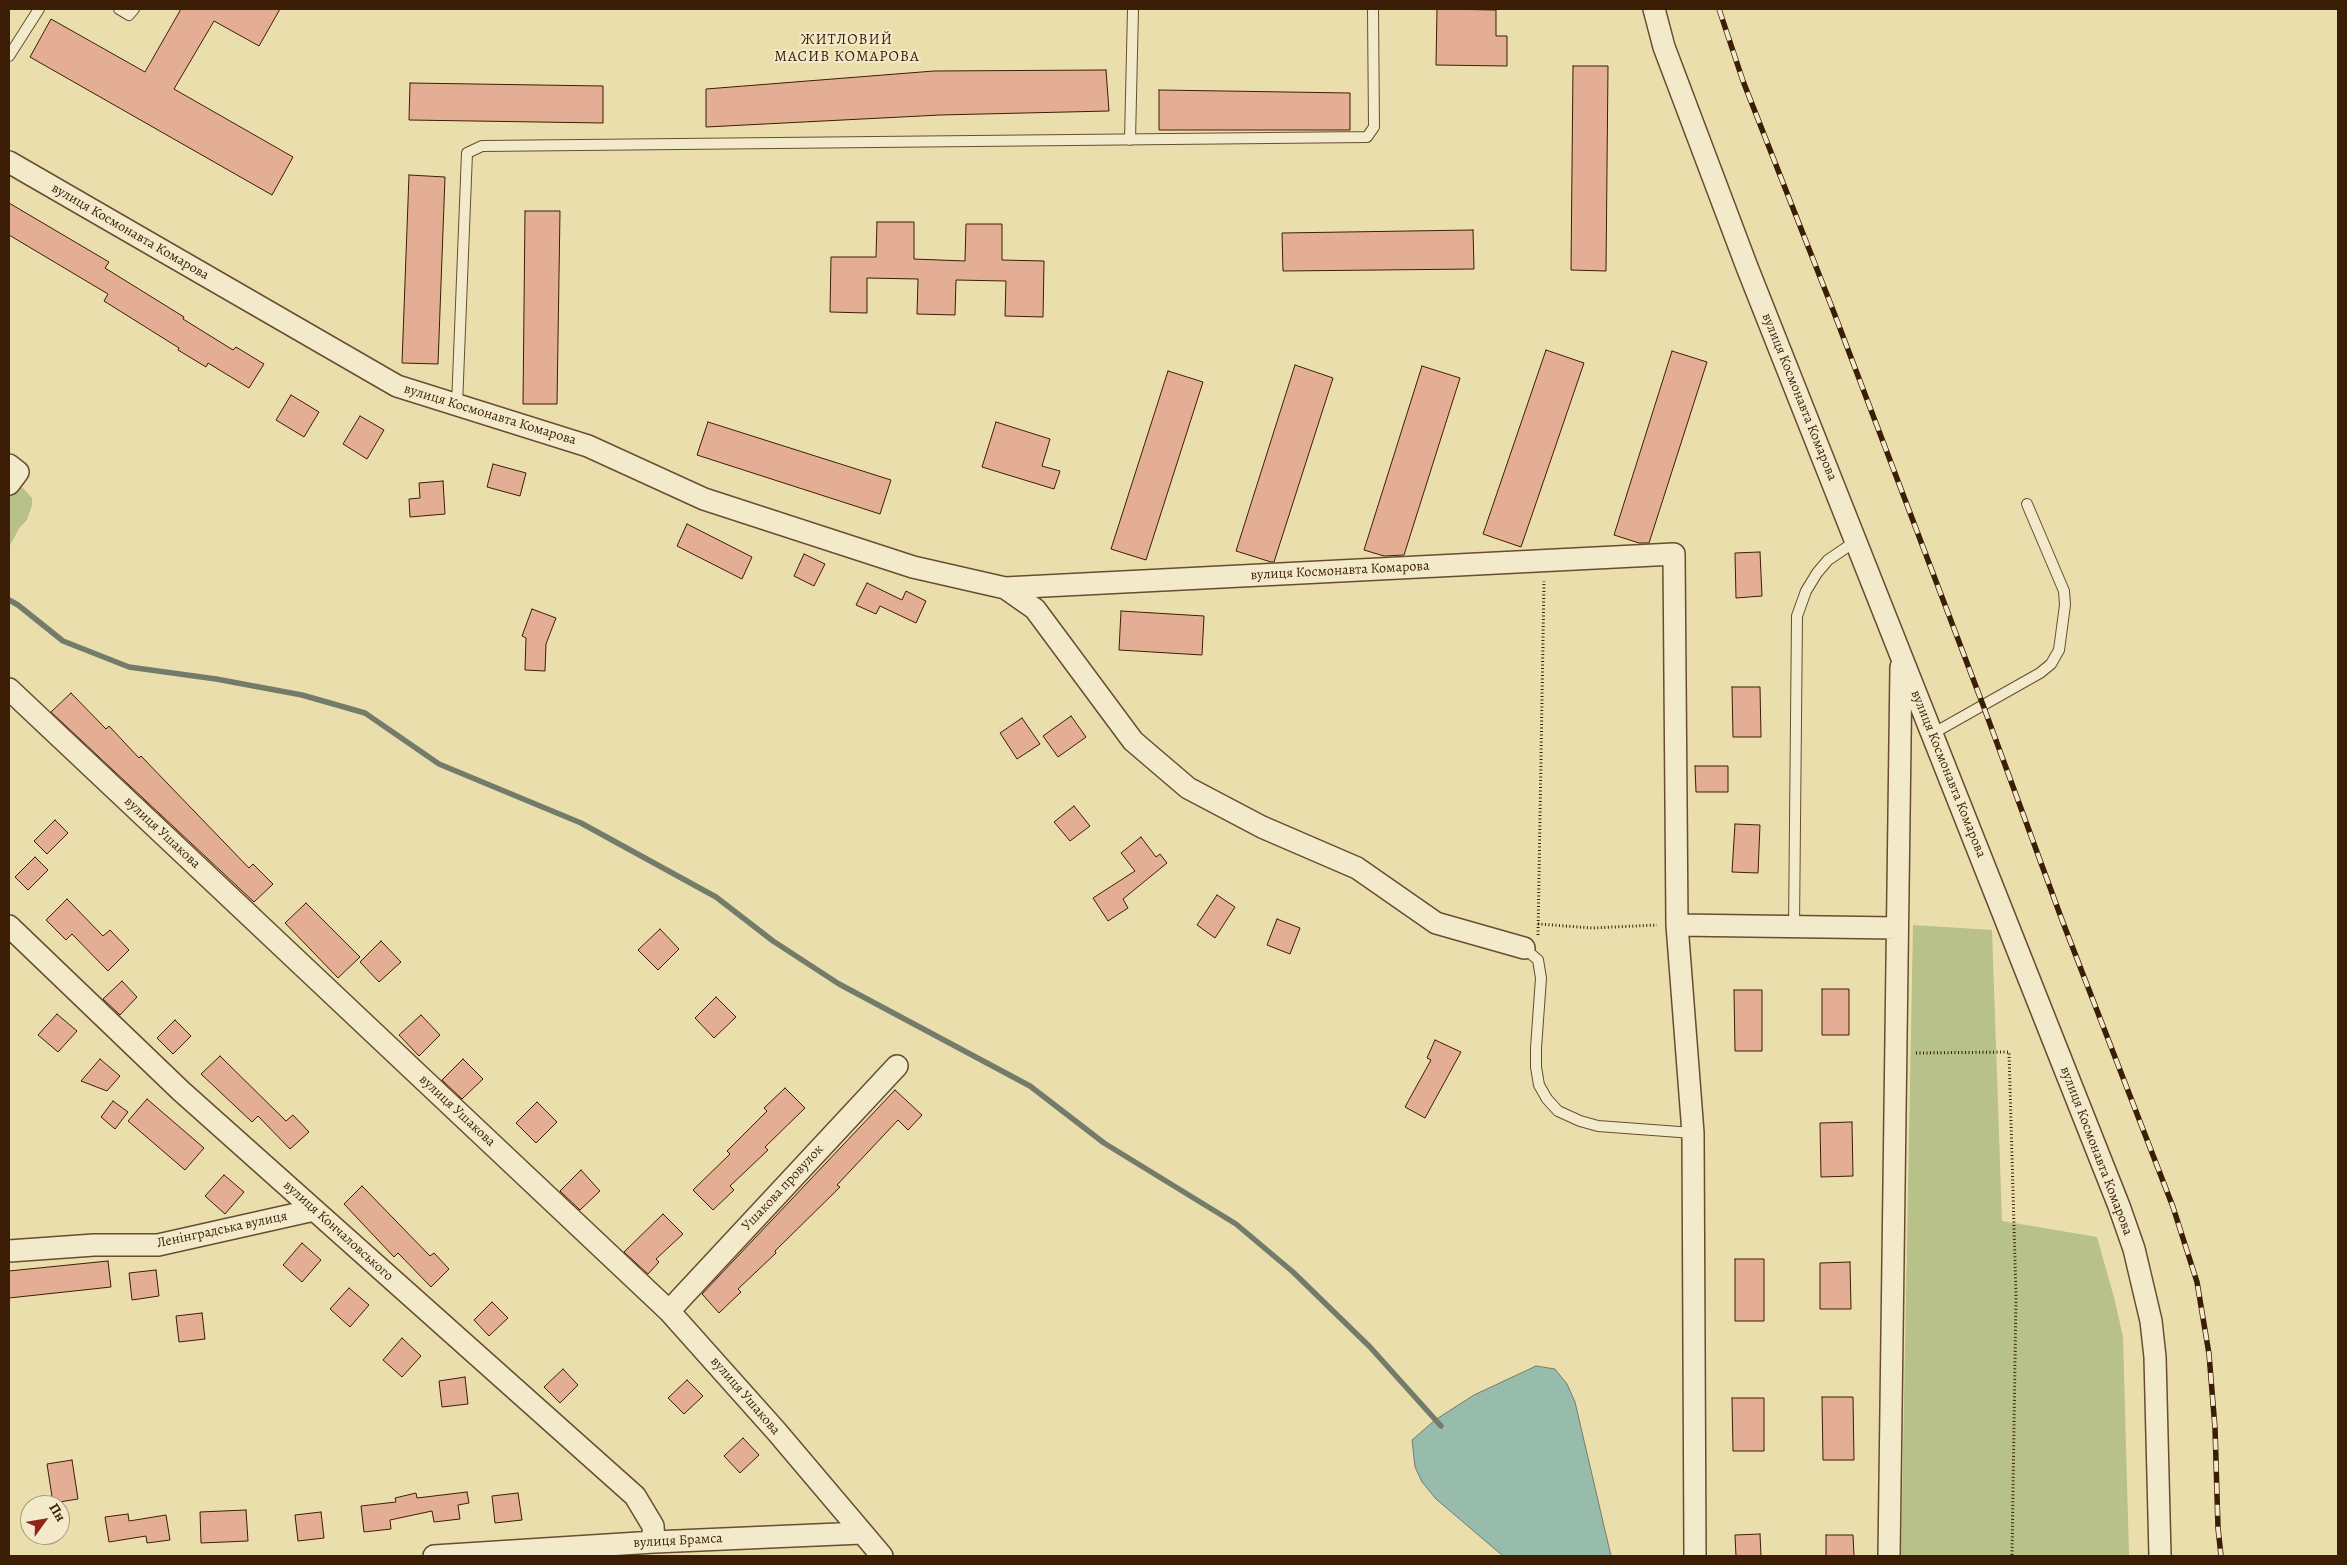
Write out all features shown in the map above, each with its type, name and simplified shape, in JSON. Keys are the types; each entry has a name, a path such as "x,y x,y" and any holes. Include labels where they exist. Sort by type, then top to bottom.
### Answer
{"street":[{"name":"вулиця Космонавта Комарова","path":"1654,9 1664,47 1747,267 2116,1197 2134,1249 2151,1321 2155,1357 2160,1556"},
{"name":"вулиця Космонавта Комарова","path":"9,162 397,386 588,446 704,499 913,567 1005,588 1674,554 1677,925"},
{"path":"9,465 18,472 9,484"},
{"name":"вулиця Космонавта Комарова","path":"1005,588 1035,608 1133,742 1188,788 1262,828 1357,868 1436,923 1531,954"},
{"path":"1889,1556 1901,656"},
{"name":"вулиця Ушакова","path":"9,688 669,1311 778,1432 882,1556"},
{"path":"1901,765 1911,750 1932,734"},
{"path":"1695,1556 1692,1133 1677,925 1898,928"},
{"name":"вулиця Кончаловського","path":"9,926 181,1092 635,1496 653,1526 654,1542"},
{"name":"Ушакова провулок","path":"669,1311 897,1066"},
{"name":"Ленінградська вулиця","path":"9,1251 66,1246 158,1245 314,1210"},
{"name":"вулиця Брамса","path":"434,1556 654,1542 862,1533"}],"lane":[{"path":"9,56 39,9"},
{"path":"119,9 129,15 134,9"},
{"path":"1130,140 1133,9"},
{"path":"457,405 467,153 482,146 1367,138 1374,128 1373,9"},
{"path":"1932,734 2040,673 2051,664 2059,650 2065,605 2064,591 2027,504"},
{"path":"1794,926 1797,616 1806,591 1817,573 1828,560 1856,541"},
{"path":"1531,954 1541,978 1536,1067 1539,1085 1547,1099 1558,1111 1580,1122 1598,1126 1692,1133"}],"path":[{"path":"1531,954 1538,924 1544,580"},
{"path":"1538,924 1592,928 1677,925"},
{"path":"1896,1053 2009,1052 2016,1296 2012,1556"}],"green space":[{"path":"22,487 32,498 32,505 27,520 20,527 9,547 9,492"},
{"path":"1913,925 1992,930 2002,1221 2097,1237 2123,1337 2129,1556 1901,1556"}],"shaded area":[{"path":"1536,1366 1555,1369 1567,1384 1575,1402 1611,1556 1503,1556 1436,1499 1422,1482 1415,1467 1412,1440 1435,1420 1474,1395"}],"building":[{"path":"181,9 280,9 259,46 214,21 174,89 293,157 272,195 30,57 51,19 145,72"},
{"path":"1437,9 1496,10 1496,36 1507,36 1507,66 1436,65"},
{"path":"1573,66 1608,66 1606,271 1571,270"},
{"path":"1106,70 1109,111 940,115 706,127 706,89 934,71"},
{"path":"410,83 603,86 603,123 409,120"},
{"path":"1159,90 1350,93 1350,130 1159,130"},
{"path":"409,175 445,177 438,364 402,363"},
{"path":"9,203 109,262 105,268 184,317 183,319 233,350 236,347 264,364 249,388 208,363 206,367 178,350 179,348 104,301 108,294 9,235"},
{"path":"525,211 560,211 557,404 523,404"},
{"path":"877,222 914,222 914,259 965,261 966,224 1002,224 1002,260 1044,261 1043,317 1005,316 1006,281 956,280 955,315 917,314 918,279 867,278 867,313 830,312 831,257 876,257"},
{"path":"1473,230 1474,269 1283,271 1282,233"},
{"path":"1546,350 1584,363 1521,547 1483,534"},
{"path":"1672,351 1707,362 1649,543 1639,543 1614,535"},
{"path":"1295,365 1333,378 1274,562 1271,562 1236,551"},
{"path":"1422,366 1460,378 1404,555 1384,556 1364,550"},
{"path":"1168,371 1203,382 1146,560 1111,549"},
{"path":"291,395 319,412 304,437 276,420"},
{"path":"360,416 384,430 367,459 343,444"},
{"path":"708,422 891,480 880,514 697,455"},
{"path":"996,422 1050,439 1042,466 1060,471 1054,489 982,467"},
{"path":"493,464 526,473 520,496 487,487"},
{"path":"443,481 445,514 410,517 409,499 420,498 419,483"},
{"path":"687,524 752,557 742,579 677,546"},
{"path":"1760,552 1762,596 1736,598 1735,553"},
{"path":"804,554 825,564 814,586 794,576"},
{"path":"867,583 902,600 906,591 926,601 916,623 880,606 876,614 856,605"},
{"path":"532,609 556,618 546,644 545,671 525,670 526,638 522,636"},
{"path":"1121,611 1204,616 1202,655 1119,650"},
{"path":"1732,687 1760,687 1761,737 1733,737"},
{"path":"71,693 106,729 109,726 139,758 141,756 249,868 253,864 273,884 254,902 51,712"},
{"path":"1071,716 1086,737 1058,757 1043,736"},
{"path":"1022,718 1040,744 1017,759 1000,733"},
{"path":"1695,766 1728,766 1728,792 1696,792"},
{"path":"1074,806 1090,826 1070,841 1054,822"},
{"path":"55,820 68,833 47,854 34,841"},
{"path":"1735,824 1760,825 1758,873 1732,872"},
{"path":"1141,837 1156,857 1160,854 1167,863 1123,899 1128,908 1108,921 1093,898 1135,871 1121,853"},
{"path":"35,857 48,870 28,890 15,877"},
{"path":"1217,895 1235,907 1215,938 1197,925"},
{"path":"67,899 103,936 110,930 129,950 108,971 72,934 66,940 46,920"},
{"path":"306,903 360,957 338,978 285,923"},
{"path":"1277,919 1300,928 1290,954 1267,945"},
{"path":"660,929 679,949 658,970 638,950"},
{"path":"381,941 401,962 379,982 360,962"},
{"path":"122,981 137,997 120,1015 103,999"},
{"path":"1822,989 1849,989 1849,1035 1822,1035"},
{"path":"1734,990 1762,990 1762,1051 1735,1051"},
{"path":"716,997 736,1017 714,1038 695,1018"},
{"path":"57,1014 77,1031 58,1052 38,1035"},
{"path":"421,1015 440,1035 419,1056 399,1035"},
{"path":"175,1020 191,1036 173,1054 157,1038"},
{"path":"1435,1040 1461,1052 1425,1118 1405,1107 1431,1060 1427,1058"},
{"path":"220,1056 286,1121 293,1115 309,1132 290,1149 258,1116 252,1122 201,1074"},
{"path":"100,1059 120,1076 107,1091 81,1081"},
{"path":"463,1059 483,1079 462,1099 442,1080"},
{"path":"785,1088 805,1108 765,1147 768,1150 730,1186 734,1190 713,1210 693,1190 730,1154 727,1151 767,1111 764,1108"},
{"path":"895,1090 922,1115 908,1130 898,1120 837,1185 840,1187 738,1289 741,1292 719,1313 702,1294"},
{"path":"147,1099 204,1148 185,1170 128,1121"},
{"path":"113,1101 128,1112 115,1129 101,1117"},
{"path":"537,1102 557,1122 536,1143 516,1123"},
{"path":"1852,1122 1853,1176 1821,1177 1820,1123"},
{"path":"581,1170 600,1191 580,1210 560,1191"},
{"path":"224,1175 244,1192 225,1214 205,1196"},
{"path":"362,1186 430,1256 434,1253 449,1269 431,1287 398,1253 394,1257 344,1204"},
{"path":"663,1214 683,1234 656,1259 659,1262 648,1274 624,1252"},
{"path":"302,1243 321,1260 302,1282 283,1265"},
{"path":"1735,1259 1764,1259 1764,1321 1735,1321"},
{"path":"108,1261 111,1287 9,1298 9,1271"},
{"path":"1850,1262 1851,1309 1820,1309 1820,1263"},
{"path":"156,1270 159,1296 132,1300 129,1273"},
{"path":"349,1288 369,1305 350,1327 330,1309"},
{"path":"492,1302 508,1318 489,1336 474,1320"},
{"path":"202,1313 205,1339 179,1342 176,1316"},
{"path":"402,1338 421,1356 402,1377 383,1360"},
{"path":"563,1369 578,1385 560,1403 544,1387"},
{"path":"465,1377 468,1404 442,1407 439,1381"},
{"path":"687,1380 703,1396 684,1414 668,1398"},
{"path":"1822,1397 1853,1397 1854,1460 1823,1460"},
{"path":"1732,1398 1764,1398 1764,1451 1733,1451"},
{"path":"743,1438 759,1455 740,1473 724,1456"},
{"path":"72,1460 78,1499 70,1500 70,1495 52,1495 47,1464"},
{"path":"467,1492 469,1503 458,1505 460,1519 434,1522 432,1511 390,1520 391,1529 364,1532 361,1506 396,1502 395,1498 416,1493 417,1498"},
{"path":"518,1493 522,1520 495,1523 492,1496"},
{"path":"246,1510 248,1541 201,1543 200,1512"},
{"path":"321,1512 324,1538 298,1541 295,1515"},
{"path":"128,1514 129,1521 166,1515 170,1540 147,1543 146,1536 109,1542 105,1517"},
{"path":"1760,1534 1761,1556 1736,1556 1735,1535"},
{"path":"1826,1535 1853,1535 1854,1556 1826,1556"}],"waterway":[{"path":"9,600 63,641 129,667 216,679 302,695 365,713 439,764 581,823 716,897 773,941 839,984 1030,1086 1104,1143 1236,1224 1293,1272 1370,1347 1441,1426"}],"railway":[{"path":"1719,9 1743,81 1833,310 1983,705 2062,920 2173,1207 2197,1282 2209,1354 2215,1428 2218,1528 2221,1556"}],"district":[{"name":"ЖИТЛОВИЙ МАСИВ КОМАРОВА","path":"847,48"}]}
